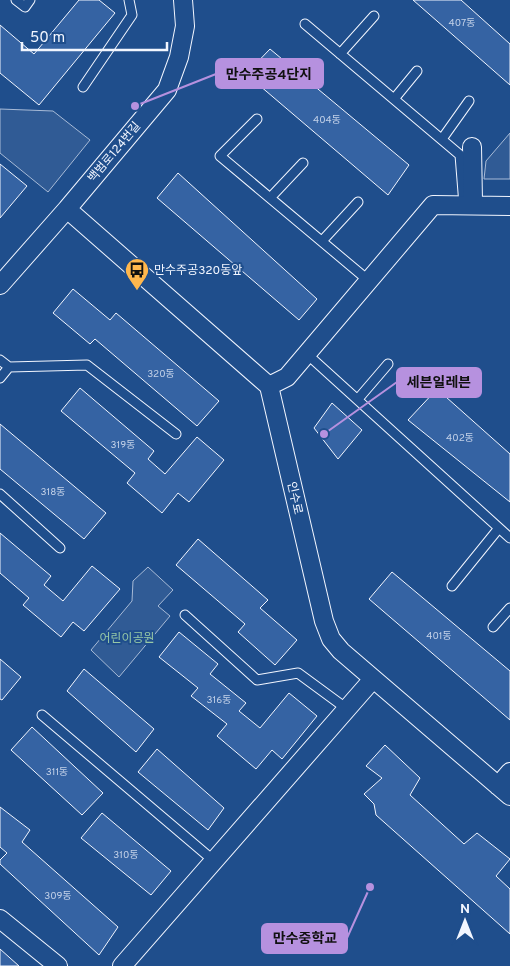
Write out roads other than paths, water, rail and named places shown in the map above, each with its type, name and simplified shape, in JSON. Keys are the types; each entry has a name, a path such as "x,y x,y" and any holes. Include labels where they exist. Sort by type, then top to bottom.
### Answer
{"street":[{"name":"백범로124번길","path":"0,284 167,90 179,57 184,26 183,0"},
{"path":"468,203 472,147"},
{"path":"66,209 269,386 287,378 433,205 468,203 510,206"},
{"name":"인수로","path":"269,386 324,622 331,640 373,679 504,791"},
{"path":"122,966 373,679"},
{"path":"504,791 510,772"},
{"path":"0,919 58,966"}],"lane":[{"path":"16,0 25,7 30,0"},
{"path":"83,87 132,15 129,0"},
{"path":"340,54 374,16"},
{"path":"305,24 460,155 468,203"},
{"path":"394,99 417,70"},
{"path":"442,139 469,101"},
{"path":"257,119 220,156 369,281"},
{"path":"270,198 302,163"},
{"path":"322,241 358,202"},
{"path":"307,354 510,538"},
{"path":"0,360 10,367 87,365 176,434"},
{"path":"358,399 388,364"},
{"path":"0,378 10,367"},
{"path":"0,494 60,548"},
{"path":"452,586 499,528"},
{"path":"493,627 510,608"},
{"path":"185,615 257,680 298,672 347,709"},
{"path":"42,715 214,861"}],"place":[{"name":"만수주공4단지","path":"135,106"},
{"name":"만수주공320동앞","path":"137,291"},
{"name":"세븐일레븐","path":"324,434"},
{"name":"만수중학교","path":"370,887"}],"park label":[{"name":"어린이공원","path":"127,638"}]}
